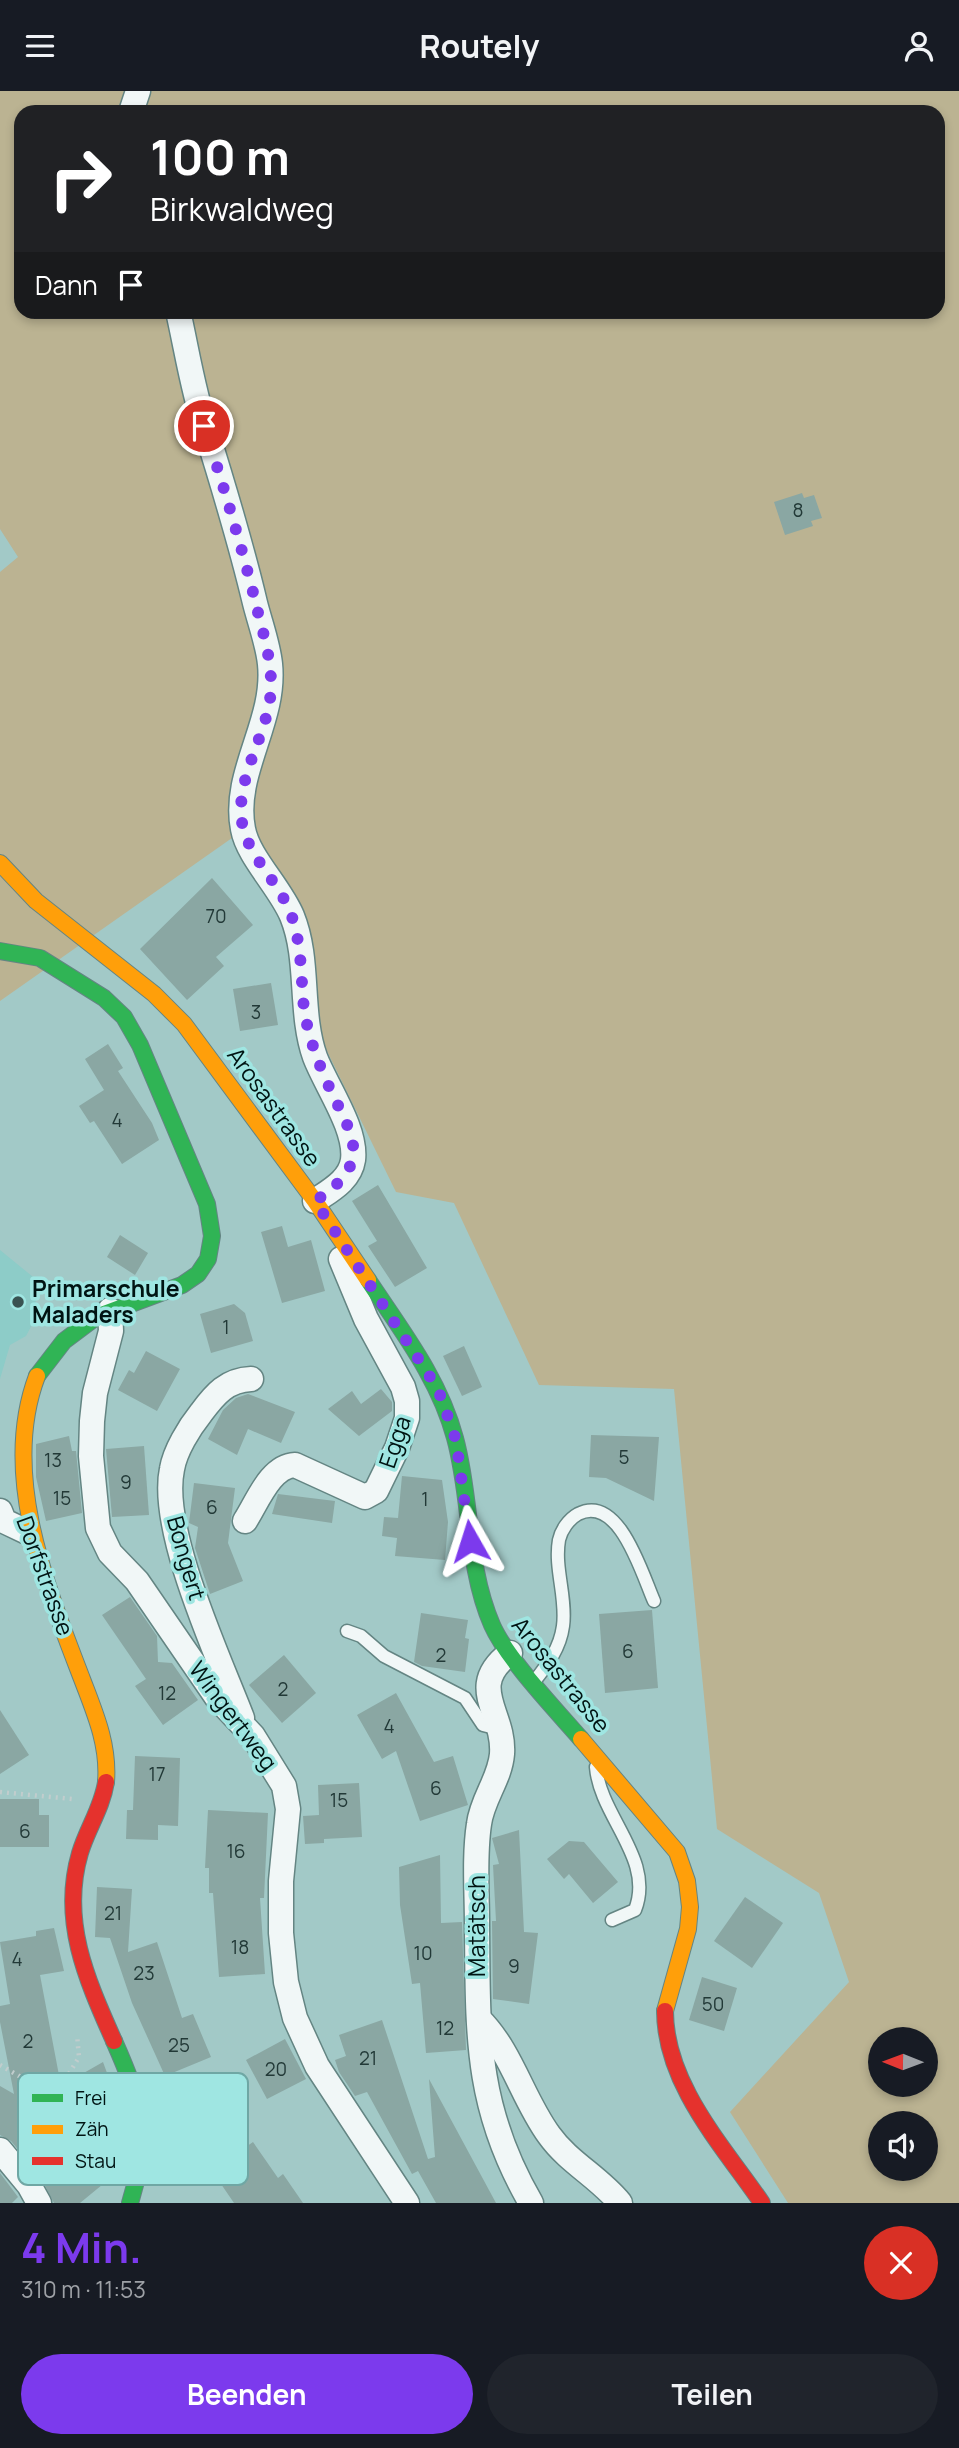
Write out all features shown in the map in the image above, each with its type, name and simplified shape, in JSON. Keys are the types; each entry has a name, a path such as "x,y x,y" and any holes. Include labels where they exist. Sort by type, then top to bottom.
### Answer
{"main road":[{"name":"Arosastrasse","path":"2,870 56,919 169,1008 341,1237 430,1373 444,1403 460,1462 480,1595 494,1628 533,1683 677,1851 684,1866 691,1898 691,1916 684,1949 667,1997 665,2024 668,2051 680,2078 762,2203"},
{"name":"Dorfstrasse","path":"0,951 40,958 104,998 124,1017 141,1045 207,1204 212,1224 211,1247 204,1265 192,1281 110,1310 84,1324 61,1343 40,1370 23,1406 16,1459 20,1511 102,1730 105,1788 79,1854 72,1911 83,1966 130,2073"},
{"name":"Dorfstrasse","path":"130,2203 136,2185"}],"street":[{"path":"180,319 204,426 233,514 270,661 270,701 243,791 243,832 251,852 274,881 293,918 304,1009 315,1055 352,1139 353,1163 348,1175 339,1185 315,1201"},
{"name":"Egga","path":"245,1521 276,1472 285,1465 295,1465 356,1495 365,1497 376,1491 407,1418 403,1387 366,1319 341,1258 341,1237"},
{"name":"Wingertweg","path":"110,1310 111,1331 95,1393 92,1420 91,1456 98,1528 110,1553 137,1581 210,1690 244,1726 279,1776 286,1793 281,1933 286,1982 295,2018 317,2066 407,2203"},
{"name":"Bongert","path":"244,1726 178,1545 170,1488 172,1467 194,1421 223,1387 237,1380 251,1379"},
{"path":"0,1511 4,1521 27,1532"},
{"name":"Matätsch","path":"510,1653 494,1666 489,1678 489,1698 499,1729 501,1765 485,1800 478,1828 479,2019 485,2084 492,2119 531,2203"},
{"path":"479,2019 503,2047 548,2134 575,2165 620,2203"},
{"path":"0,2150 18,2172"},
{"path":"29,2185 39,2203"}],"lane":[{"path":"533,1683 553,1657 563,1625 559,1538 573,1516 584,1511 596,1511 619,1524 654,1601"},
{"path":"347,1631 361,1636 384,1656 465,1698 483,1725 499,1729"},
{"path":"594,1753 597,1787 636,1864 642,1893 635,1910 612,1920"}],"path":[{"path":"0,1791 78,1800"},
{"path":"69,2073 79,2057 77,2032"},
{"path":"0,2065 18,2075"}],"shaded area":[{"path":"0,91 959,91 959,2203 788,2203 730,2112 849,1982 819,1893 717,1829 674,1389 539,1385 454,1203 396,1192 323,1043 308,923 232,838 0,1001 0,572 18,557 0,529"},
{"name":"Primarschule Maladers","path":"0,1250 38,1281 33,1323 26,1336 10,1345 0,1379"}],"building":[{"path":"802,493 804,498 814,495 822,518 811,521 813,526 785,535 774,502"},
{"path":"212,878 253,925 216,957 224,966 187,1000 140,949"},
{"path":"271,983 278,1025 240,1031 233,989"},
{"path":"108,1044 123,1068 118,1071 152,1123 159,1140 122,1164 94,1121 90,1123 79,1106 104,1090 85,1059"},
{"path":"378,1185 427,1268 395,1287 368,1246 377,1241 352,1201"},
{"path":"282,1226 288,1247 311,1240 325,1291 282,1303 261,1232"},
{"path":"120,1235 148,1253 135,1275 107,1257"},
{"path":"234,1304 245,1313 253,1341 211,1353 200,1314"},
{"path":"464,1346 482,1387 462,1396 443,1356"},
{"path":"146,1351 180,1369 157,1411 118,1390 129,1370 134,1373"},
{"path":"381,1389 392,1402 392,1411 359,1436 328,1409 352,1391 361,1404"},
{"path":"248,1394 295,1412 281,1443 248,1429 237,1455 208,1439 223,1410 236,1398"},
{"path":"591,1435 659,1437 654,1501 606,1478 589,1477"},
{"path":"69,1436 72,1451 76,1451 82,1513 46,1521 36,1477 36,1444"},
{"path":"144,1446 149,1515 112,1517 106,1449"},
{"path":"402,1476 442,1480 448,1522 445,1560 395,1556 397,1538 382,1536 384,1517 398,1518"},
{"path":"194,1483 235,1488 228,1543 243,1581 210,1594 195,1548 198,1527 189,1523"},
{"path":"278,1494 335,1501 332,1523 272,1514"},
{"path":"130,1597 157,1636 158,1662 172,1663 198,1700 163,1725 135,1686 146,1679 102,1615"},
{"path":"652,1610 658,1688 605,1693 599,1614"},
{"path":"421,1613 468,1620 465,1672 422,1666 414,1662"},
{"path":"284,1655 316,1693 282,1723 249,1685"},
{"path":"396,1693 434,1762 453,1756 468,1805 420,1821 396,1751 382,1759 357,1715"},
{"path":"0,1710 29,1755 0,1774"},
{"path":"135,1756 180,1758 178,1826 158,1825 158,1840 126,1839 127,1810 133,1810"},
{"path":"359,1783 362,1837 324,1839 324,1843 305,1844 303,1816 319,1815 318,1785"},
{"path":"0,1799 39,1799 39,1815 49,1815 49,1847 0,1847"},
{"path":"208,1810 268,1813 264,1898 260,1898 265,1974 219,1977 213,1893 209,1893 209,1868 205,1868"},
{"path":"519,1830 524,1932 538,1933 529,2004 493,1999 492,1921 496,1921 493,1865 499,1864 492,1838"},
{"path":"569,1841 584,1842 618,1882 593,1903 569,1874 564,1879 547,1859"},
{"path":"440,1855 441,1923 462,1922 466,2050 426,2053 420,1983 412,1984 400,1905 399,1867"},
{"path":"97,1887 132,1889 128,1952 157,1942 182,2018 193,2014 211,2057 172,2073 164,2073 132,2003 110,1938 95,1937"},
{"path":"745,1897 783,1923 752,1968 714,1941"},
{"path":"54,1928 64,1971 40,1975 59,2073 18,2073 18,2149 11,2141 0,2135 0,2086 14,2094 0,2022 0,2006 10,2004 0,1942 36,1936 36,1931"},
{"path":"702,1977 737,1988 724,2031 689,2020"},
{"path":"382,2020 428,2159 435,2157 429,2079 496,2203 436,2203 418,2171 412,2174 367,2092 355,2096 339,2072 335,2060 346,2056 339,2035"},
{"path":"285,2039 306,2079 267,2099 246,2060"},
{"path":"103,2062 107,2073 84,2073"},
{"path":"253,2142 278,2178 283,2174 303,2203 234,2203 222,2185 248,2185 248,2145"},
{"path":"0,2173 18,2197 12,2203 0,2203"},
{"path":"45,2185 102,2185 80,2203 54,2203"}],"traffic: fast":[{"path":"0,951 40,958 104,998 124,1017 140,1045 207,1204 212,1236 208,1259 198,1274 182,1285 96,1317 64,1341 37,1376"},
{"path":"368,1280 418,1355 448,1416 460,1461 473,1556 492,1625 520,1668 581,1739"},
{"path":"114,2041 127,2073"},
{"path":"130,2203 134,2185"}],"traffic: slow":[{"path":"0,863 36,901 154,994 184,1024 315,1201 368,1280"},
{"path":"37,1376 27,1413 23,1451 25,1490 42,1568 100,1729 106,1782"},
{"path":"581,1739 677,1852 687,1881 690,1907 688,1929 665,2011"}],"traffic: jam":[{"path":"106,1782 80,1853 73,1902 79,1950 94,1995 114,2041"},
{"path":"665,2011 668,2038 685,2089 714,2136 762,2203"}],"place":[{"name":"Primarschule Maladers","path":"18,1302"}],"route":[{"path":"204,426 233,514 270,661 270,701 243,791 243,832 251,852 274,881 293,918 298,940 304,1009 315,1055 352,1139 354,1151 348,1175 339,1185 315,1201 438,1389 456,1440 470,1541"}]}
